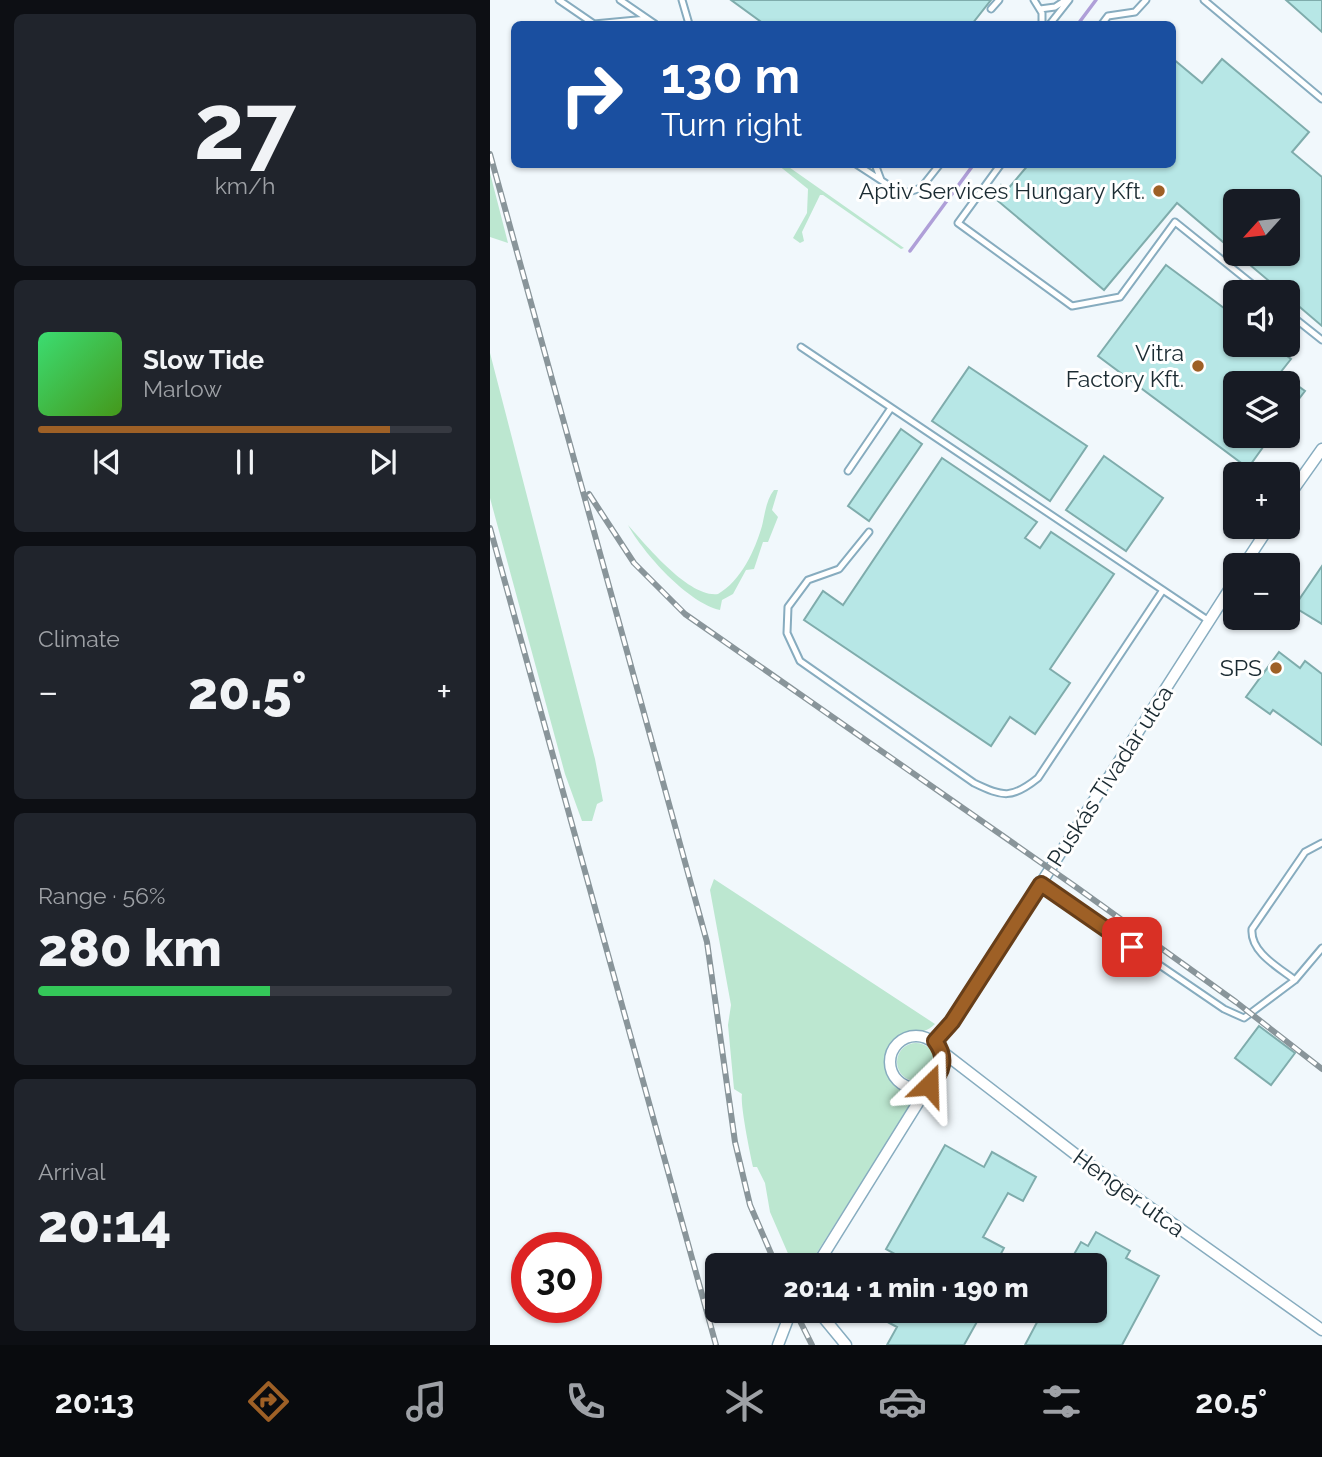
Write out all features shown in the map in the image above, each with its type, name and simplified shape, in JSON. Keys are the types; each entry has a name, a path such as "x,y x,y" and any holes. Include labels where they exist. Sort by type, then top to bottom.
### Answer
{"street":[{"path":"1300,480 1322,449"},
{"name":"Puskás Tivadar utca","path":"824,1253 929,1085 940,1072 937,1046 1223,599"},
{"path":"929,1085 913,1088 901,1083 892,1073 891,1056 897,1044 911,1036 923,1036 937,1046"},
{"name":"Henger utca","path":"937,1046 1075,1154 1322,1330"},
{"path":"778,1345 786,1323"},
{"path":"828,1323 846,1345"}],"lane":[{"path":"559,0 590,21"},
{"path":"620,0 650,21"},
{"path":"682,0 687,21"},
{"path":"991,9 999,0"},
{"path":"1034,0 1040,9 1042,21"},
{"path":"1040,9 1055,7 1067,0"},
{"path":"1051,21 1067,0"},
{"path":"1104,21 1108,16 1135,12 1146,0"},
{"path":"1204,0 1322,99"},
{"path":"626,21 647,19"},
{"path":"861,168 887,187 902,194 921,188 937,168"},
{"path":"875,168 876,174 887,187"},
{"path":"998,168 958,223 1072,306 1120,297 1175,222 1247,280"},
{"path":"1300,323 1322,340"},
{"path":"801,347 1209,621"},
{"path":"848,471 891,408"},
{"path":"869,532 839,569 808,580 788,607 787,633 800,662 974,783 999,795 1021,792 1038,778 1163,590"},
{"path":"1295,980 1255,946 1251,939 1252,929 1305,852 1322,843"},
{"path":"1041,884 1236,1016 1244,1018 1295,980 1322,948"}],"green space":[{"path":"782,168 790,168 904,248 901,249 823,195 820,195 802,232 804,241 800,243 793,238 807,213 808,189"},
{"path":"490,173 508,243 490,237"},
{"path":"490,353 595,759 603,801 597,804 592,821 582,821 565,774 490,498"},
{"path":"774,490 778,490 772,510 778,517 768,542 763,542 754,569 746,570 733,594 722,600 720,610 694,598 668,575 644,549 628,525 657,557 682,579 694,588 718,594 734,581 746,564"},
{"path":"714,879 935,1024 924,1031 900,1038 889,1049 888,1071 894,1081 911,1097 912,1103 817,1253 788,1253 770,1212 765,1183 757,1167 753,1167 742,1094 734,1089 728,1025 731,1005 710,890"},
{"path":"916,1043 929,1049 935,1062 929,1075 916,1081 903,1075 897,1062 903,1049"}],"building":[{"path":"731,0 991,0 974,21 760,21"},
{"path":"1286,0 1322,0 1322,32"},
{"name":"Aptiv Services Hungary Kft.","path":"1222,59 1309,132 1292,152 1322,177 1322,326 1300,307 1300,280 1268,280 1251,266 1300,266 1300,189 1223,189 1223,242 1177,203 1104,290 998,201 1001,198 995,193 1001,185 1007,190 1026,168 1176,168 1176,61 1202,83"},
{"name":"Vitra Factory Kft.","path":"1166,265 1223,307 1223,357 1291,359 1282,371 1223,371 1223,448 1262,448 1252,462 1240,462 1098,356"},
{"path":"969,367 1087,446 1050,501 932,421"},
{"path":"901,429 922,444 869,521 848,506"},
{"path":"1104,456 1163,498 1126,551 1066,510"},
{"path":"942,458 1037,522 1025,538 1040,548 1051,532 1114,574 1050,669 1070,683 1035,734 1010,717 991,746 804,620 823,591 843,605"},
{"path":"1322,566 1322,624 1300,611 1300,598"},
{"path":"1279,652 1300,668 1305,661 1322,674 1322,745 1273,710 1270,714 1246,697"},
{"path":"1259,1026 1295,1053 1271,1085 1235,1058"},
{"path":"945,1145 984,1167 992,1152 1036,1177 1023,1201 1008,1193 983,1237 1004,1248 1001,1253 893,1253 886,1249"},
{"path":"1096,1232 1130,1251 1126,1258 1159,1276 1122,1345 1025,1345 1037,1323 1107,1323 1107,1253 1075,1253 1081,1242 1088,1246"},
{"path":"890,1323 976,1323 964,1345 887,1345 897,1327"}],"waterway":[{"path":"1080,21 1096,0"},
{"path":"910,251 971,168"}],"railway":[{"path":"490,154 707,942 735,1142 750,1205 771,1253"},
{"path":"589,494 634,563 685,614 1076,887 1236,1002 1322,1069"},
{"path":"490,528 716,1345"},
{"path":"801,1323 812,1345"}],"place":[{"name":"Aptiv Services Hungary Kft.","path":"1159,191"},
{"name":"Vitra Factory Kft.","path":"1198,366"},
{"name":"SPS","path":"1276,668"}],"route":[{"path":"929,1085 938,1076 943,1064 939,1046 935,1041 952,1022 1041,884 1132,947"}]}
